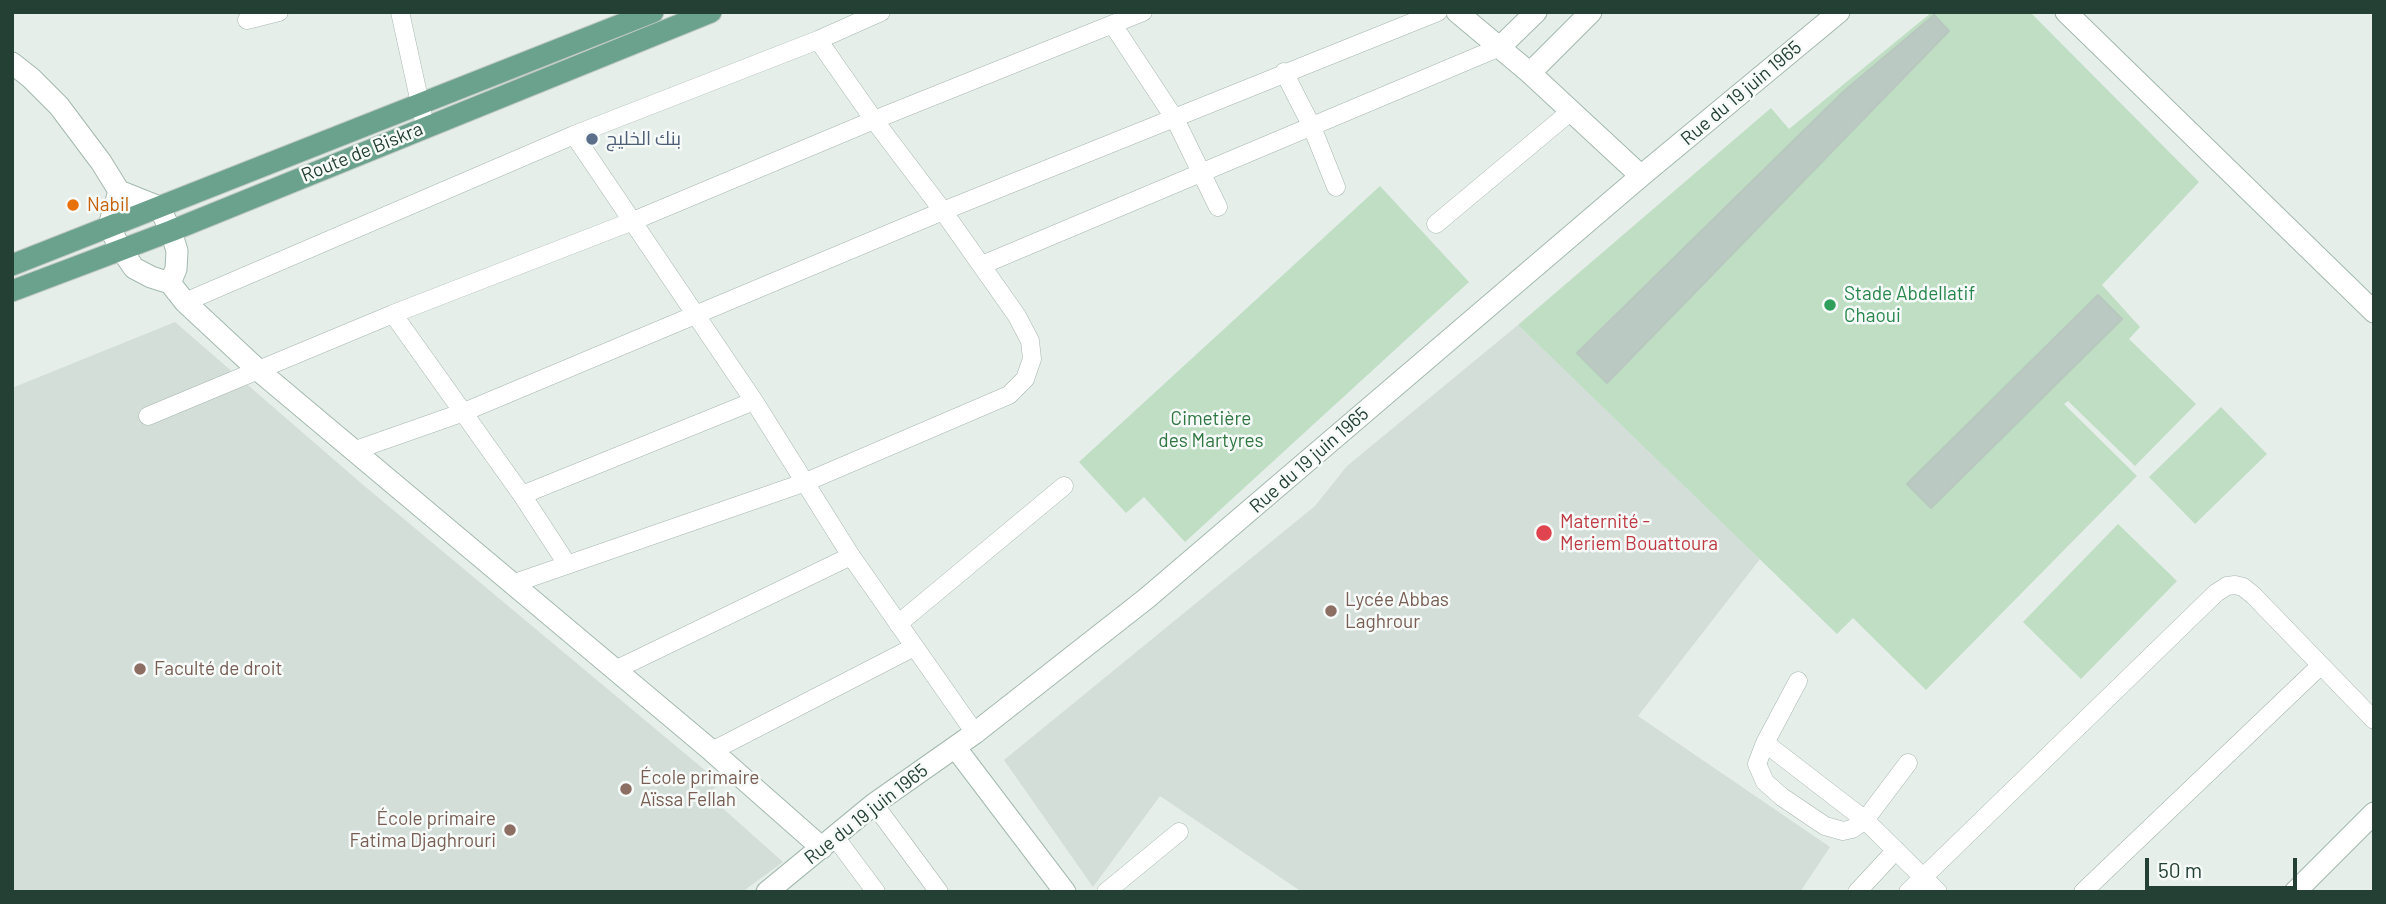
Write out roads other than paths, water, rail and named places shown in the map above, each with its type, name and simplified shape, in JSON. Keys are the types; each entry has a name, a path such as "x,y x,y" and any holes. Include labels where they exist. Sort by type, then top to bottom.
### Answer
{"main road":[{"name":"Route de Biskra","path":"12,265 653,12"},
{"name":"Route de Biskra","path":"12,290 171,231 711,12"}],"street":[{"path":"247,20 279,12"},
{"path":"400,12 425,126"},
{"path":"185,302 575,135 818,40 881,12"},
{"path":"148,416 393,314 633,220 1143,12"},
{"path":"353,451 464,412 943,211 1438,12"},
{"path":"1457,12 1530,73 1641,176"},
{"path":"982,265 1500,47 1536,12"},
{"path":"1530,73 1591,12"},
{"name":"Rue du 19 juin 1965","path":"766,892 874,804 975,733 1147,598 1641,176 1839,12"},
{"path":"2066,12 2374,312"},
{"path":"1113,25 1175,119 1218,207"},
{"path":"512,584 806,482 1009,395 1025,380 1032,359 1030,341 1017,316 818,40"},
{"path":"12,63 59,106 119,191 159,207 177,251 176,269 170,283"},
{"path":"1284,72 1312,127 1336,187"},
{"path":"1436,224 1570,112"},
{"path":"575,135 754,401 851,556 975,733"},
{"path":"119,191 109,226 134,268 170,283 185,302 258,370 712,751 829,842 876,892"},
{"path":"393,314 522,495 567,564"},
{"path":"522,495 754,401"},
{"path":"898,624 1064,486"},
{"path":"615,670 851,556"},
{"path":"1908,892 2216,593 2227,586 2243,587 2253,595 2374,720"},
{"path":"712,751 915,647"},
{"path":"2083,892 2320,666"},
{"path":"1798,681 1765,743 1757,764 1765,782 1782,797 1825,826 1843,831 1852,829 1865,820 1908,763"},
{"path":"1765,743 1865,820 1938,892"},
{"path":"955,747 1065,892"},
{"path":"874,804 939,892"},
{"path":"2295,892 2374,813"},
{"path":"1106,892 1179,832"},
{"path":"1857,892 1896,850"}],"place":[{"name":"بنك الخليج","path":"592,139"},
{"name":"Nabil","path":"73,205"},
{"name":"Stade Abdellatif Chaoui","path":"1830,305"},
{"name":"Maternité - Meriem Bouattoura","path":"1544,533"},
{"name":"Lycée Abbas Laghrour","path":"1331,611"},
{"name":"Faculté de droit","path":"140,669"},
{"name":"École primaire Aïssa Fellah","path":"626,789"},
{"name":"École primaire Fatima Djaghrouri","path":"510,830"}],"park label":[{"name":"Cimetière des Martyres","path":"1211,430"}]}
